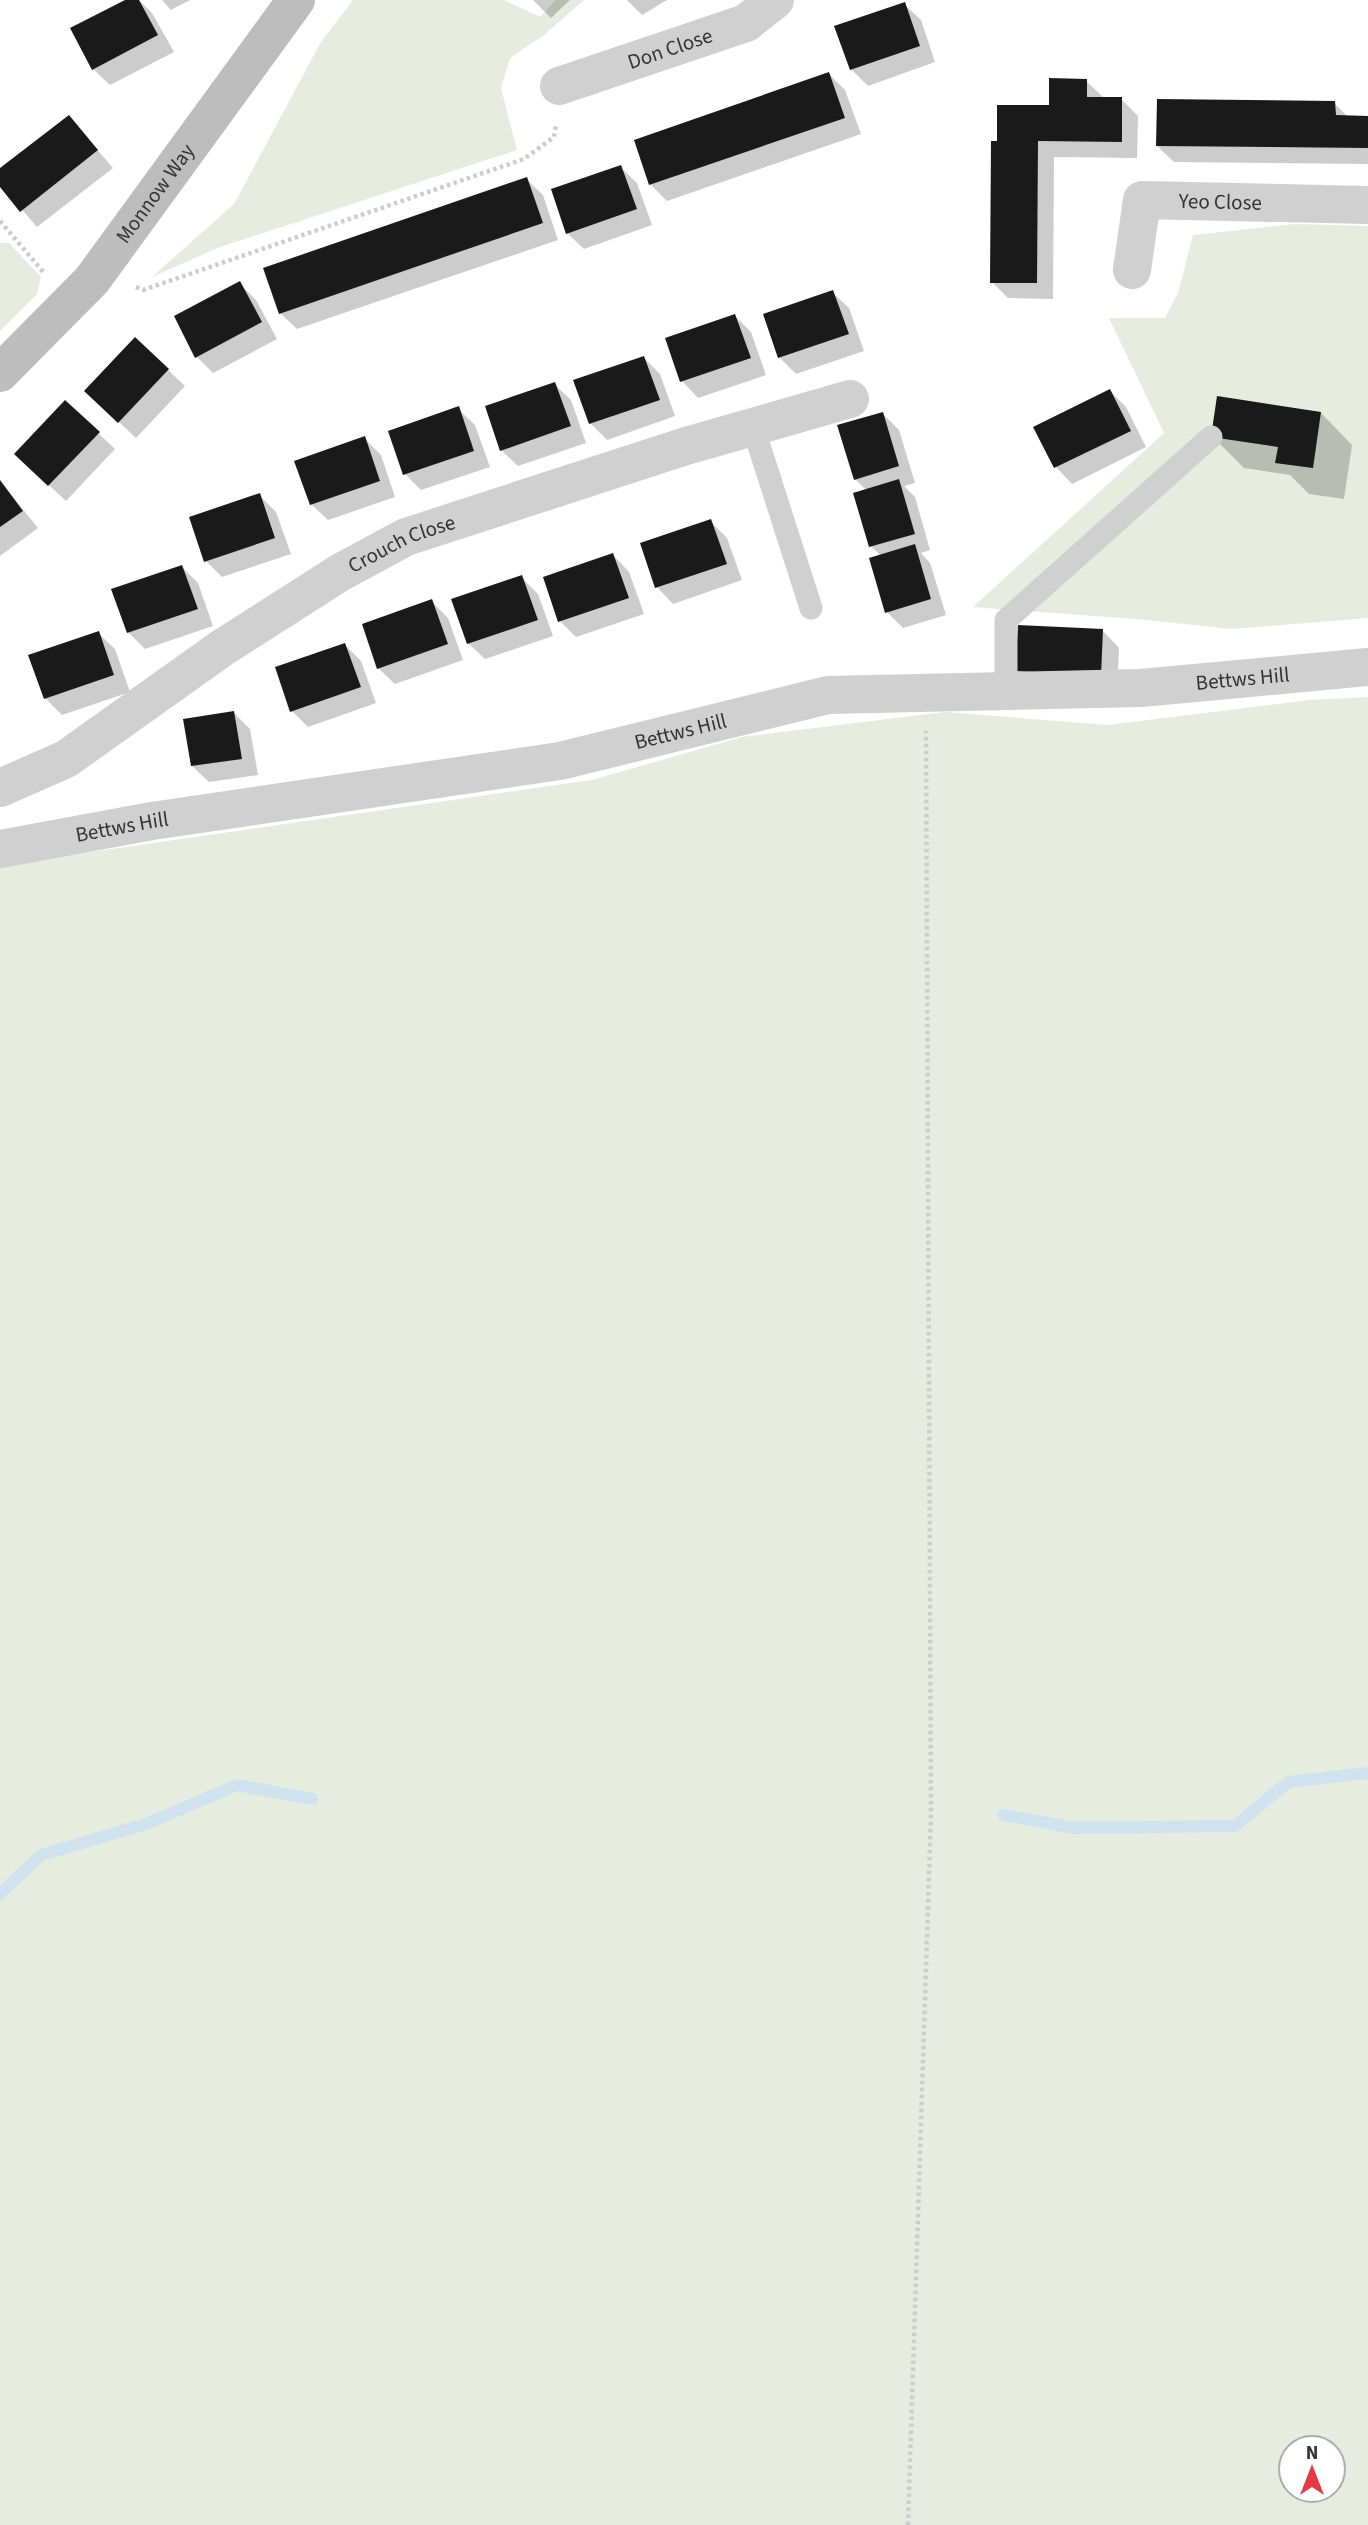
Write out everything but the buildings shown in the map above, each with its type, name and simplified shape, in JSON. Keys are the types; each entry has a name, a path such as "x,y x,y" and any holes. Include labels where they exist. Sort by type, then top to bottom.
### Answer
{"street":[{"name":"Monnow Way","path":"0,373 98,271 296,0"},
{"name":"Don Close","path":"559,86 746,23 775,0"},
{"name":"Yeo Close","path":"1132,270 1142,200 1368,205"},
{"name":"Crouch Close","path":"0,788 66,759 222,648 341,572 406,537 685,446 850,399"},
{"name":"Bettws Hill","path":"0,849 152,821 560,761 828,695 1142,688 1368,667"}],"lane":[{"path":"752,427 811,608"},
{"path":"1006,691 1006,620 1211,437"}],"path":[{"path":"98,271 143,290 523,159 554,137 559,86"},
{"path":"0,221 70,303"},
{"path":"908,2525 931,1813 926,693"}],"shaded area":[{"path":"353,0 504,0 540,17 556,0 584,0 544,35 510,58 501,88 517,150 220,247 152,277 234,204 321,42"},
{"path":"1295,224 1368,226 1368,618 1232,629 973,607 1164,433 1109,318 1165,318 1178,293 1193,235"},
{"path":"0,243 9,243 41,277 37,294 0,331"},
{"path":"1368,697 1368,2525 0,2525 0,865 592,780 742,737 945,712 1107,725 1310,700"}],"waterway":[{"path":"1004,1815 1074,1828 1235,1826 1288,1782 1368,1773"},
{"path":"0,1894 41,1855 146,1824 237,1785 312,1799"}]}
